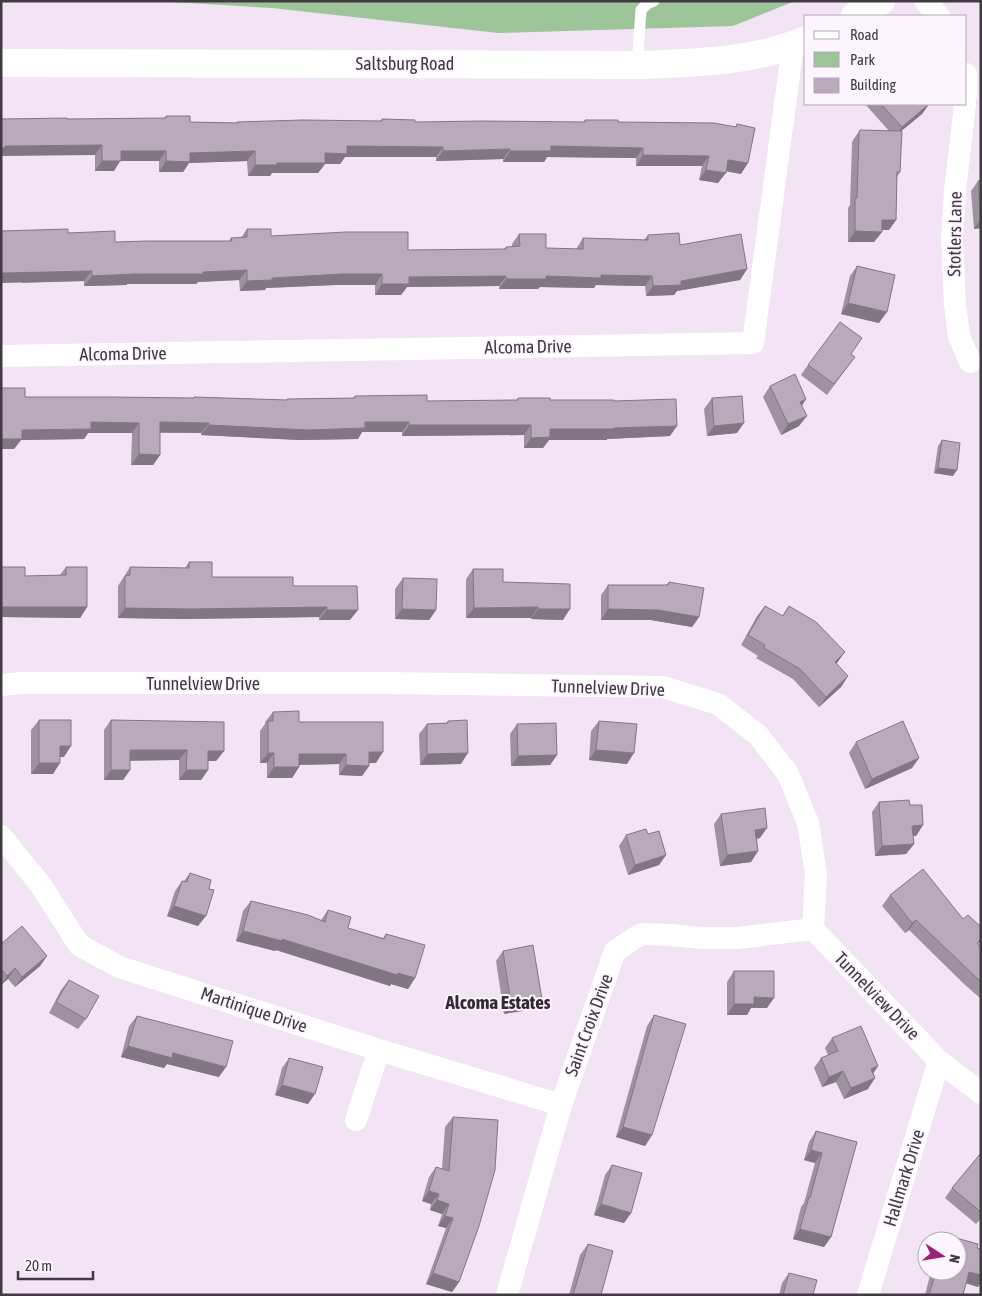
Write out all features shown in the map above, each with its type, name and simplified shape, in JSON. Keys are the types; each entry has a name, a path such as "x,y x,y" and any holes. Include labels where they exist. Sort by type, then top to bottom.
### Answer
{"main road":[{"path":"857,15 881,1"},
{"name":"Saltsburg Road","path":"1,63 637,65 693,63 745,57 800,43"}],"street":[{"path":"925,1 939,15"},
{"name":"Alcoma Drive","path":"1,356 753,343 800,43"},
{"name":"Stotlers Lane","path":"965,105 955,191 952,238 955,305 959,336 975,367"},
{"name":"Tunnelview Drive","path":"1,685 22,683 386,683 663,687 718,704 758,735 788,774 808,823 815,866 813,929 939,1061 981,1093"},
{"name":"Martinique Drive","path":"1,836 40,884 79,945 119,967 379,1050 561,1105"},
{"name":"Saint Croix Drive","path":"508,1295 561,1105 615,951 641,934 737,938 813,929"},
{"path":"356,1120 379,1050"},
{"name":"Hallmark Drive","path":"868,1295 939,1061"}],"lane":[{"path":"637,65 641,10 647,4 654,1"}],"green space":[{"path":"156,1 795,1 733,26 498,33 272,8"}],"building":[{"path":"882,105 928,105 902,127"},
{"path":"166,116 190,116 190,122 237,123 303,120 382,121 382,119 415,120 415,122 585,122 585,120 618,120 618,122 714,123 736,127 737,124 755,128 748,163 728,160 726,173 706,170 709,156 643,155 643,148 551,146 551,151 510,151 510,149 443,151 443,147 347,146 347,154 325,153 325,163 255,165 255,151 190,153 190,162 166,161 166,151 121,151 121,161 102,161 102,145 5,146 5,148 1,148 1,119 166,118"},
{"path":"860,130 902,131 900,172 897,172 896,220 882,220 882,232 855,231 855,198 857,198"},
{"path":"981,180 981,214 978,181"},
{"path":"68,229 68,233 115,231 115,242 232,241 231,238 247,237 247,229 271,229 271,236 346,232 408,232 408,250 506,249 506,247 520,246 519,234 546,234 546,248 583,249 583,238 648,240 648,235 679,233 680,245 741,234 747,269 681,281 681,285 653,286 652,276 601,275 601,278 546,276 546,279 506,279 506,276 409,277 409,284 382,284 382,274 342,274 247,281 247,270 203,272 203,274 92,276 92,271 1,273 1,231"},
{"path":"857,266 895,275 887,312 848,303"},
{"path":"840,322 862,338 851,354 855,357 834,384 808,365"},
{"path":"795,374 806,399 800,402 807,416 788,424 770,386"},
{"path":"1,388 25,388 25,397 194,397 287,400 355,398 355,396 427,395 427,401 518,400 518,398 614,401 676,399 677,426 614,429 550,429 550,437 531,438 531,425 409,425 409,422 365,422 365,428 308,430 209,425 209,423 160,422 160,455 139,454 139,423 91,422 91,429 22,430 22,439 1,439"},
{"path":"742,396 744,423 714,426 712,398"},
{"path":"942,440 960,443 957,470 938,468"},
{"path":"189,562 212,562 212,577 293,577 293,586 357,586 358,610 327,610 327,607 125,608 125,576 130,575 130,567 189,568"},
{"path":"1,567 25,567 25,576 66,575 66,567 87,567 87,607 1,607"},
{"path":"473,569 503,569 503,582 570,584 570,609 538,609 538,607 474,608"},
{"path":"403,578 437,579 436,610 402,609"},
{"path":"669,582 704,588 699,617 658,610 608,609 608,585 668,585"},
{"path":"765,606 783,616 789,606 816,622 845,652 835,662 848,676 826,697 800,669 764,648 765,645 748,635"},
{"path":"299,711 299,722 383,722 383,752 369,752 369,766 346,765 346,754 299,754 299,767 274,767 274,753 268,753 268,721 273,721 273,712"},
{"path":"39,720 71,720 71,746 60,746 60,763 39,763"},
{"path":"111,720 224,722 224,751 208,751 208,770 186,770 187,750 130,750 130,770 111,770"},
{"path":"467,720 468,753 427,754 427,724"},
{"path":"599,721 637,724 634,753 596,750"},
{"path":"903,721 919,758 872,779 856,742"},
{"path":"556,723 557,755 518,756 517,724"},
{"path":"909,800 910,805 922,805 923,825 912,826 914,844 882,846 879,802"},
{"path":"765,808 767,828 755,830 758,851 727,855 721,814"},
{"path":"646,829 648,834 659,831 666,855 635,865 626,835"},
{"path":"923,869 963,919 968,915 981,927 981,939 977,943 981,947 981,982 916,920 912,923 890,895"},
{"path":"190,873 211,880 209,889 214,890 206,916 174,906 182,881 187,882"},
{"path":"251,901 308,915 325,922 328,910 351,917 348,928 384,939 386,934 425,945 415,978 398,973 397,975 282,939 282,941 243,931"},
{"path":"22,926 47,956 22,977 15,968 7,976 1,969 1,944"},
{"path":"533,945 542,999 511,1004 503,951"},
{"path":"734,971 774,971 774,998 754,997 754,1004 734,1004"},
{"path":"69,980 99,996 86,1019 56,1002"},
{"path":"654,1015 686,1024 652,1135 623,1127"},
{"path":"137,1016 233,1041 226,1067 173,1053 172,1058 128,1046"},
{"path":"861,1026 878,1066 871,1069 875,1078 851,1088 843,1071 829,1077 821,1058 838,1051 832,1038"},
{"path":"289,1058 323,1067 315,1094 282,1085"},
{"path":"453,1117 498,1120 495,1170 479,1226 459,1282 433,1273 453,1218 445,1216 449,1204 437,1200 439,1194 429,1191 436,1167 449,1171"},
{"path":"816,1131 857,1142 831,1237 800,1229 822,1153 811,1150"},
{"path":"981,1153 981,1212 952,1188"},
{"path":"612,1165 642,1173 631,1213 601,1204"},
{"path":"967,1241 978,1244 977,1248 981,1249 981,1275 969,1272 967,1280"},
{"path":"588,1244 613,1251 601,1295 573,1295"},
{"path":"789,1273 817,1280 813,1295 783,1295"},
{"path":"933,1281 967,1281 963,1295 929,1295"}],"district":[{"name":"Alcoma Estates","path":"498,1002"}]}
